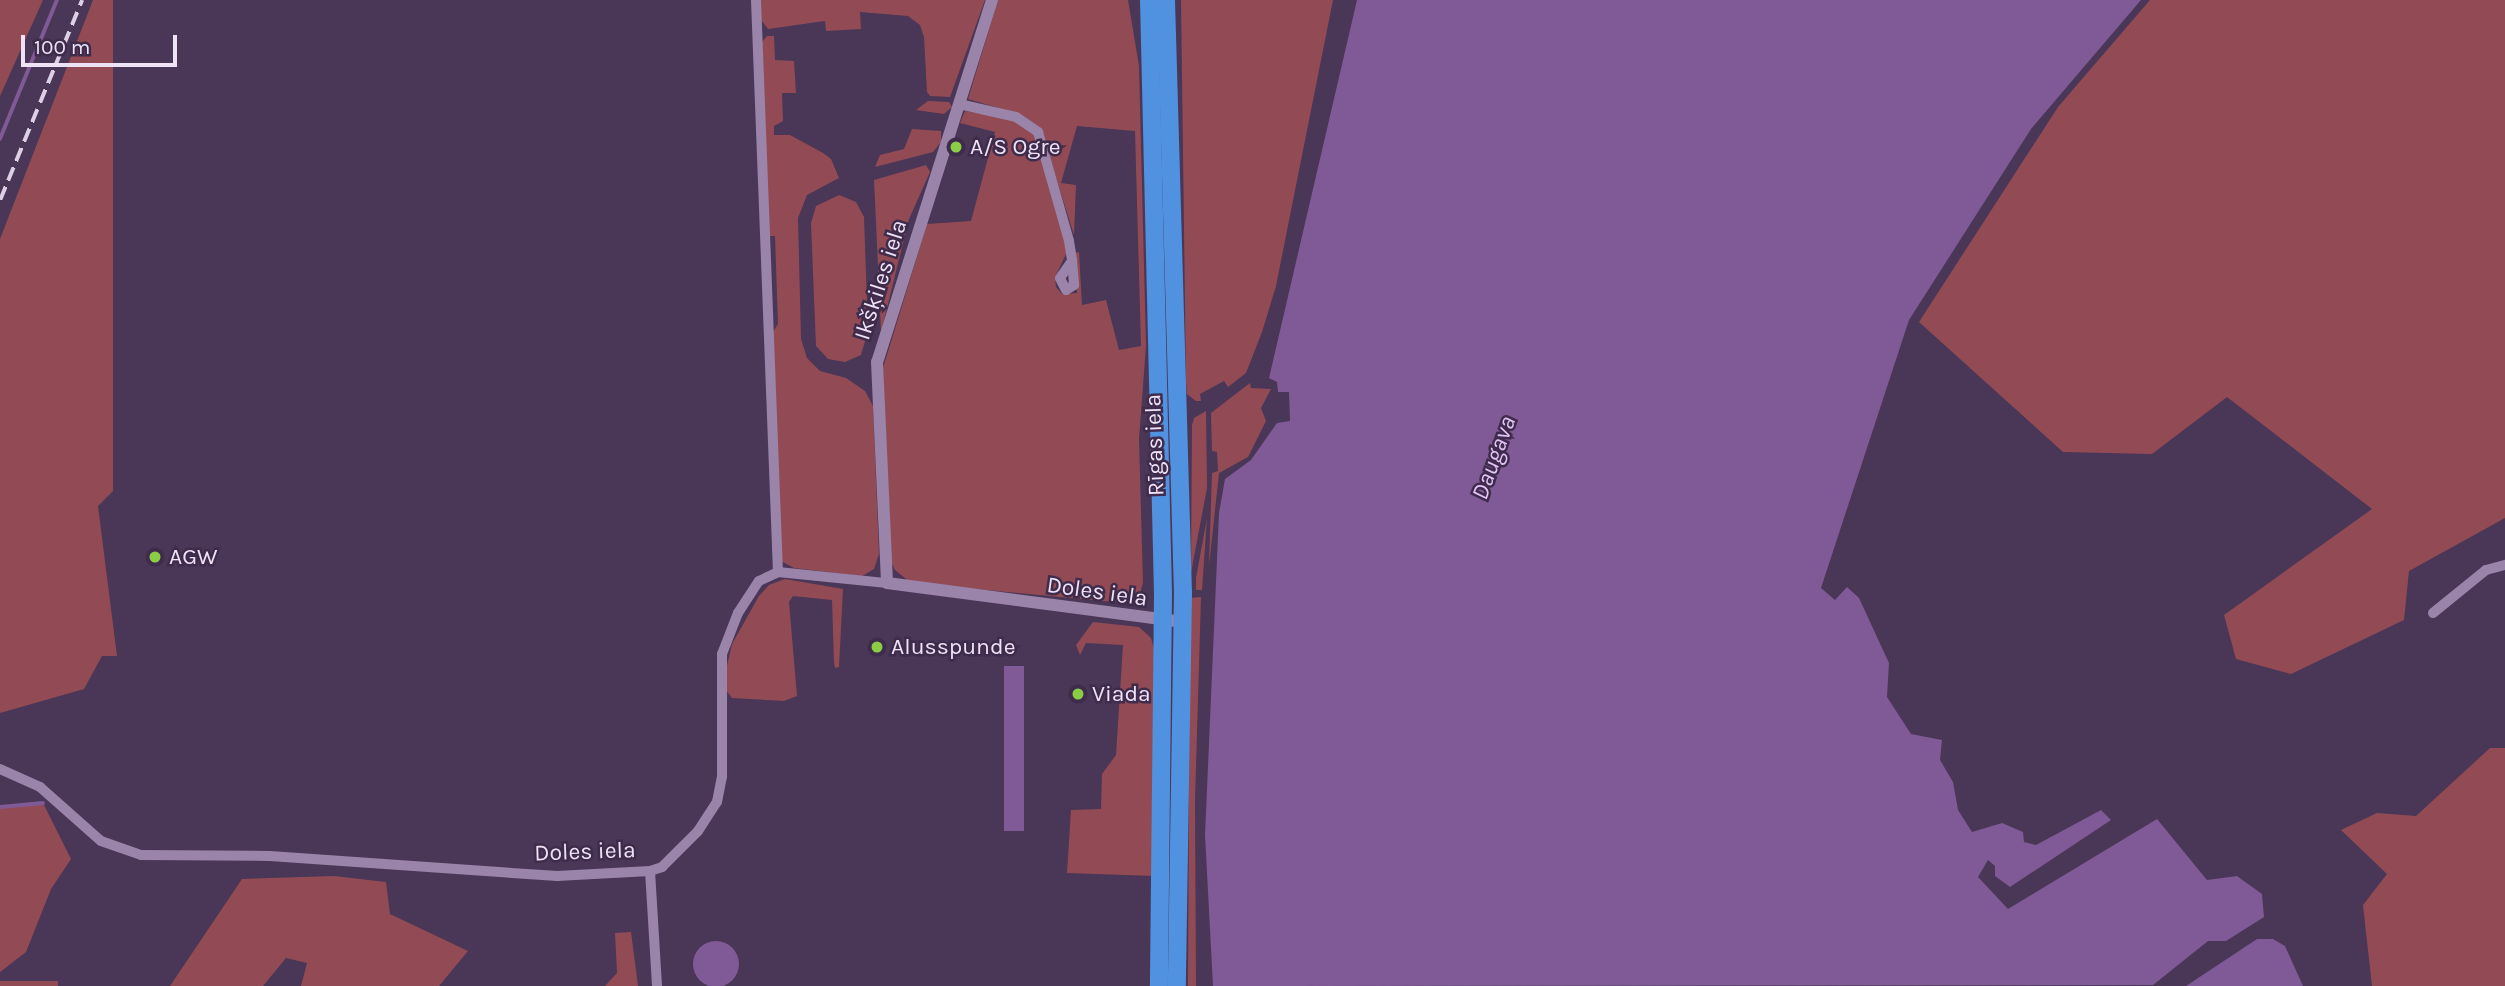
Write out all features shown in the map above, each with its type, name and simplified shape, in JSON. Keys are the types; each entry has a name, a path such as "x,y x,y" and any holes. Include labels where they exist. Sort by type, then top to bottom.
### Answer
{"highway":[{"name":"Rīgas iela","path":"1149,0 1163,622 1172,887"},
{"name":"Rīgas iela","path":"1167,0 1183,622 1172,887"},
{"path":"1159,986 1172,887"},
{"path":"1172,887 1177,986"}],"street":[{"path":"756,0 778,572"},
{"name":"Ikšķiles iela","path":"887,583 877,362 992,0"},
{"path":"959,104 1016,117 1038,132 1066,225 1072,261"},
{"path":"2433,613 2486,570 2505,565"},
{"name":"Doles iela","path":"0,769 40,787 97,839 141,855 270,856 556,876 650,871 662,867 698,831 717,802 722,777 722,654 750,594 759,581 778,572 887,583 1163,622 1183,622"},
{"path":"650,871 657,986"}],"shaded area":[{"path":"0,0 43,0 0,96"},
{"path":"93,0 113,0 113,491 98,506 117,656 102,656 84,689 0,713 0,239"},
{"path":"761,0 985,0 950,97 930,96 927,92 924,37 920,25 908,16 860,12 861,29 826,31 825,21 768,29 761,20"},
{"path":"998,0 1128,0 1139,66 1146,346 1139,439 1143,583 1140,593 1124,603 911,583 895,570 890,559 883,368 927,224 971,221 995,132 960,123 965,111 1017,120 1036,136 1065,235 1067,252 1055,277 1056,287 1062,294 1077,293 1075,253 1079,252 1082,305 1106,300 1119,350 1141,346 1135,131 1077,126 1061,183 1076,185 1074,235 1041,130 1022,115 968,99"},
{"path":"1181,0 1333,0 1276,286 1262,332 1246,373 1228,387 1224,381 1200,394 1201,401 1196,401 1187,394 1186,381"},
{"path":"2150,0 2505,0 2505,518 2409,571 2404,620 2291,674 2236,659 2224,615 2372,509 2227,397 2152,454 2063,452 1919,322 2058,107"},
{"path":"767,36 774,36 775,60 794,61 796,93 782,93 783,121 774,126 774,135 790,135 823,153 831,159 839,178 807,195 798,218 801,339 807,358 820,371 846,378 865,391 873,406 879,554 874,569 862,576 794,568 781,561 771,335 778,324 775,236 768,236 762,42"},
{"path":"928,101 949,102 952,107 944,114 916,110"},
{"path":"912,129 941,131 941,142 933,152 875,167 880,155 904,149"},
{"path":"926,165 930,172 909,219 881,332 874,180"},
{"path":"839,195 856,202 864,217 868,331 861,355 845,362 828,359 816,346 811,223 816,206"},
{"path":"1250,383 1251,388 1271,389 1261,408 1266,421 1248,457 1219,473 1209,566 1212,473 1218,471 1217,452 1212,451 1211,413"},
{"path":"1206,411 1207,488 1191,573 1192,425 1194,418"},
{"path":"1207,518 1202,590 1196,590 1196,578"},
{"path":"785,579 843,589 839,667 835,668 834,662 832,600 793,596 789,602 797,696 784,701 732,698 726,690 726,670 732,644 759,596 769,585"},
{"path":"1201,597 1195,801 1196,986 1188,986 1190,598"},
{"path":"1093,622 1139,627 1151,638 1156,656 1155,876 1067,873 1071,810 1101,809 1102,774 1116,755 1123,645 1086,643 1080,655 1076,645"},
{"path":"2490,748 2505,748 2505,986 2372,986 2363,905 2387,874 2341,830 2377,813 2416,816"},
{"path":"43,803 71,859 51,889 26,952 0,972 0,807"},
{"path":"334,876 386,882 390,914 468,951 439,986 301,986 307,963 286,958 263,986 170,986 242,879"},
{"path":"631,932 638,986 605,986 617,973 615,933"},
{"path":"0,981 58,981 58,986 0,986"}],"water":[{"name":"Daugava","path":"1357,0 2141,0 2031,129 1909,320 1821,588 1835,600 1847,587 1859,598 1889,663 1887,697 1911,734 1942,740 1940,760 1953,782 1958,810 1972,832 2002,823 2023,832 2024,842 2036,845 2101,810 2111,820 2010,887 1995,876 1995,866 1988,860 1978,877 2008,909 2157,819 2207,880 2237,876 2262,894 2264,917 2226,941 2208,941 2153,985 1213,986 1205,835 1219,513 1225,479 1251,460 1277,423 1290,421 1289,392 1278,392 1277,382 1269,378"},
{"path":"1004,666 1024,666 1024,831 1004,831"},
{"path":"2257,939 2273,939 2285,946 2303,986 2186,986"},
{"path":"716,941 732,948 739,964 732,980 716,987 700,980 693,964 700,948"}],"waterway":[{"path":"0,139 57,0"},
{"path":"0,807 43,803"}],"railway":[{"path":"0,200 82,0"}],"place":[{"name":"A/S Ogre","path":"956,147"},
{"name":"AGW","path":"155,557"},
{"name":"Alusspunde","path":"877,647"},
{"name":"Viada","path":"1078,694"}]}
